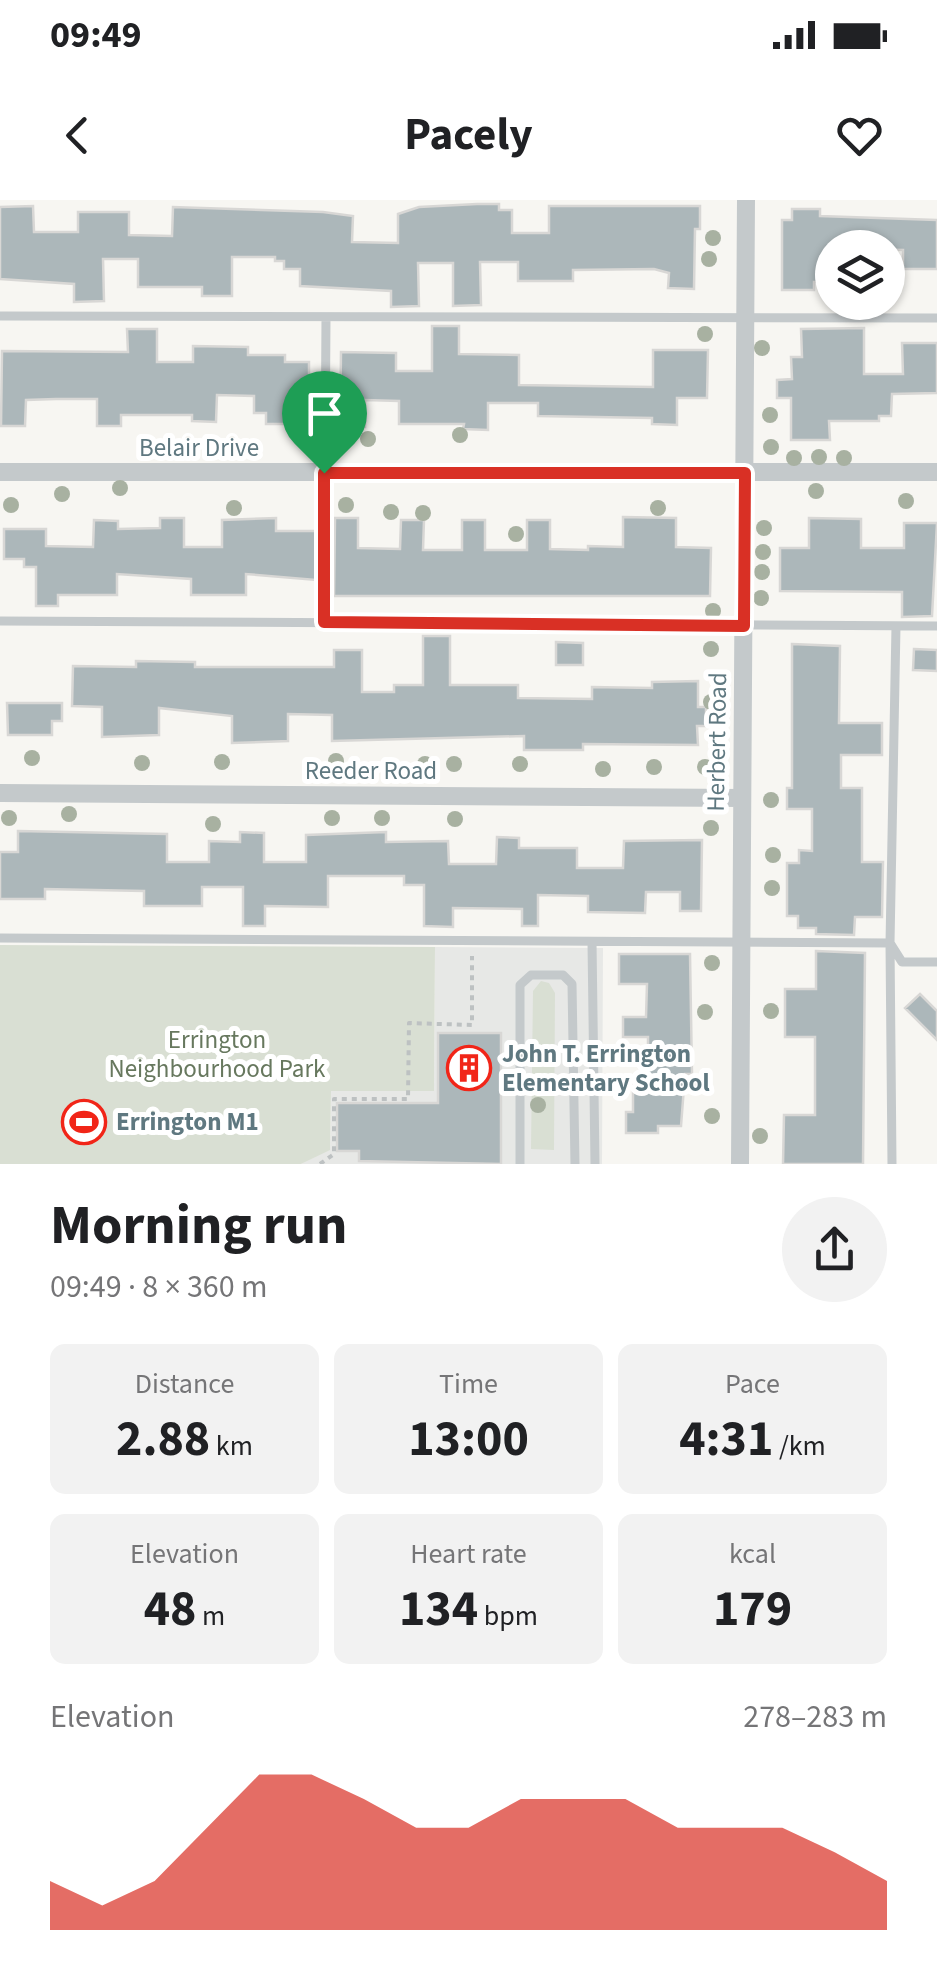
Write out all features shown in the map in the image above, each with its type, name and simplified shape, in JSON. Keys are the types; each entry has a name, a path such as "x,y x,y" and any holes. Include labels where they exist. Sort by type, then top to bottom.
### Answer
{"street":[{"name":"Herbert Road","path":"740,1164 746,200"},
{"name":"Belair Drive","path":"0,472 937,472"},
{"name":"Reeder Road","path":"0,793 741,798"}],"lane":[{"path":"0,316 937,318"},
{"path":"324,622 326,317"},
{"path":"0,621 937,626"},
{"path":"892,1164 890,943 896,626"},
{"path":"0,938 890,943"},
{"path":"592,942 594,1164"},
{"path":"890,943 902,962 937,962"},
{"path":"520,1164 520,985 531,975 562,975 572,984 575,1164"}],"path":[{"path":"320,1164 334,1154 334,1099 408,1099 409,1023 472,1025 472,941"}],"shaded area":[{"path":"435,947 603,948 602,1164 301,1164 330,1149 331,1091 434,1091"}],"green space":[{"name":"Errington Neighbourhood Park","path":"0,945 435,947 434,1091 331,1091 330,1150 301,1164 0,1164"},
{"path":"541,981 549,983 555,993 554,1150 531,1149 533,991"}],"building":[{"path":"499,204 499,210 512,210 512,233 549,233 549,206 700,206 700,229 695,229 694,289 668,288 669,273 654,269 573,270 573,281 518,281 518,262 480,262 481,305 453,306 453,263 418,263 419,306 391,307 391,291 300,286 300,269 284,269 284,261 275,261 275,257 232,257 232,296 202,296 202,287 138,287 138,259 103,259 104,301 74,302 74,284 0,279 0,207 33,206 34,232 78,232 78,212 129,212 129,235 172,236 173,207 323,212 353,216 352,242 398,243 398,214 419,207"},
{"path":"792,209 820,209 820,216 937,220 937,269 905,269 905,230 815,230 814,290 782,290 782,220 792,220"},
{"path":"432,326 459,326 459,354 519,355 519,385 653,387 653,350 708,350 707,398 677,398 677,425 652,424 652,418 538,416 538,403 488,403 488,430 463,429 464,424 399,424 399,401 365,400 365,427 340,427 341,352 396,353 396,371 432,371"},
{"path":"864,328 864,374 903,374 902,343 937,343 937,393 892,394 891,416 879,416 879,421 829,421 830,440 791,440 791,398 777,398 777,380 792,379 791,357 802,357 801,329"},
{"path":"127,329 157,329 157,362 193,362 193,346 248,347 248,355 285,355 285,362 309,362 309,424 266,424 266,413 254,413 254,396 217,395 216,422 192,421 192,415 121,415 121,426 97,426 97,399 56,399 26,400 25,426 1,426 2,351 128,352"},
{"path":"623,517 676,518 676,547 711,548 710,596 334,596 335,518 358,518 358,548 400,549 401,520 424,520 423,550 462,550 462,520 485,520 485,550 527,550 527,520 550,520 550,549 588,550 588,546 623,547"},
{"path":"160,518 184,518 184,547 222,547 222,520 276,518 276,531 316,531 316,580 246,574 246,595 191,595 191,579 117,574 117,595 58,595 58,606 36,606 36,567 24,567 24,559 4,559 4,529 46,529 46,546 93,547 94,520 118,521 118,529 160,528"},
{"path":"809,518 861,519 861,548 904,548 904,523 937,523 932,616 902,617 902,592 780,591 780,548 809,548"},
{"path":"423,636 450,636 450,685 518,685 518,698 592,699 592,687 652,688 652,682 698,681 698,707 706,707 706,726 697,726 698,745 583,744 583,750 524,750 524,736 332,741 332,715 288,714 288,741 232,743 232,716 159,708 159,735 102,737 102,707 72,706 73,666 136,667 136,661 195,662 195,667 334,667 334,650 362,650 362,692 394,692 394,685 423,685"},
{"path":"556,642 583,643 583,665 556,665"},
{"path":"792,644 840,646 839,723 882,723 882,755 841,755 841,788 862,788 862,862 883,862 882,917 855,917 854,935 816,934 816,928 798,928 798,916 787,916 787,863 799,863 799,850 812,851 812,809 787,809 787,788 792,788"},
{"path":"914,649 937,650 937,671 913,670"},
{"path":"7,703 62,703 62,721 52,721 52,735 8,735"},
{"path":"18,831 167,834 167,862 209,862 209,841 240,842 240,832 264,833 264,862 306,862 306,835 386,832 386,842 448,841 449,864 496,864 497,837 519,838 519,848 577,848 577,868 623,868 624,841 702,840 701,911 680,911 680,892 646,892 645,913 588,912 588,896 538,895 538,926 522,926 522,909 453,908 453,927 424,926 424,885 404,885 404,876 328,876 328,907 265,906 265,926 243,926 243,887 202,887 202,906 144,906 144,891 45,889 45,899 0,899 0,852 18,852"},
{"path":"816,951 865,953 863,1164 783,1164 784,1115 815,1115 815,1037 785,1037 785,989 816,989"},
{"path":"619,954 690,954 692,1074 685,1074 681,1126 658,1126 658,1133 626,1133 626,1112 633,1112 633,1084 648,1084 648,1037 623,1037 623,1017 646,1017 647,984 619,984"},
{"path":"920,994 937,1011 937,1040 905,1008"},
{"name":"John T. Errington Elementary School","path":"438,1033 501,1033 501,1164 359,1161 359,1151 337,1151 337,1103 438,1103"}],"place":[{"name":"John T. Errington Elementary School","path":"469,1068"},
{"name":"Errington M1","path":"84,1122"}],"route":[{"path":"324,473 745,473 744,626 324,622 324,473"}]}
